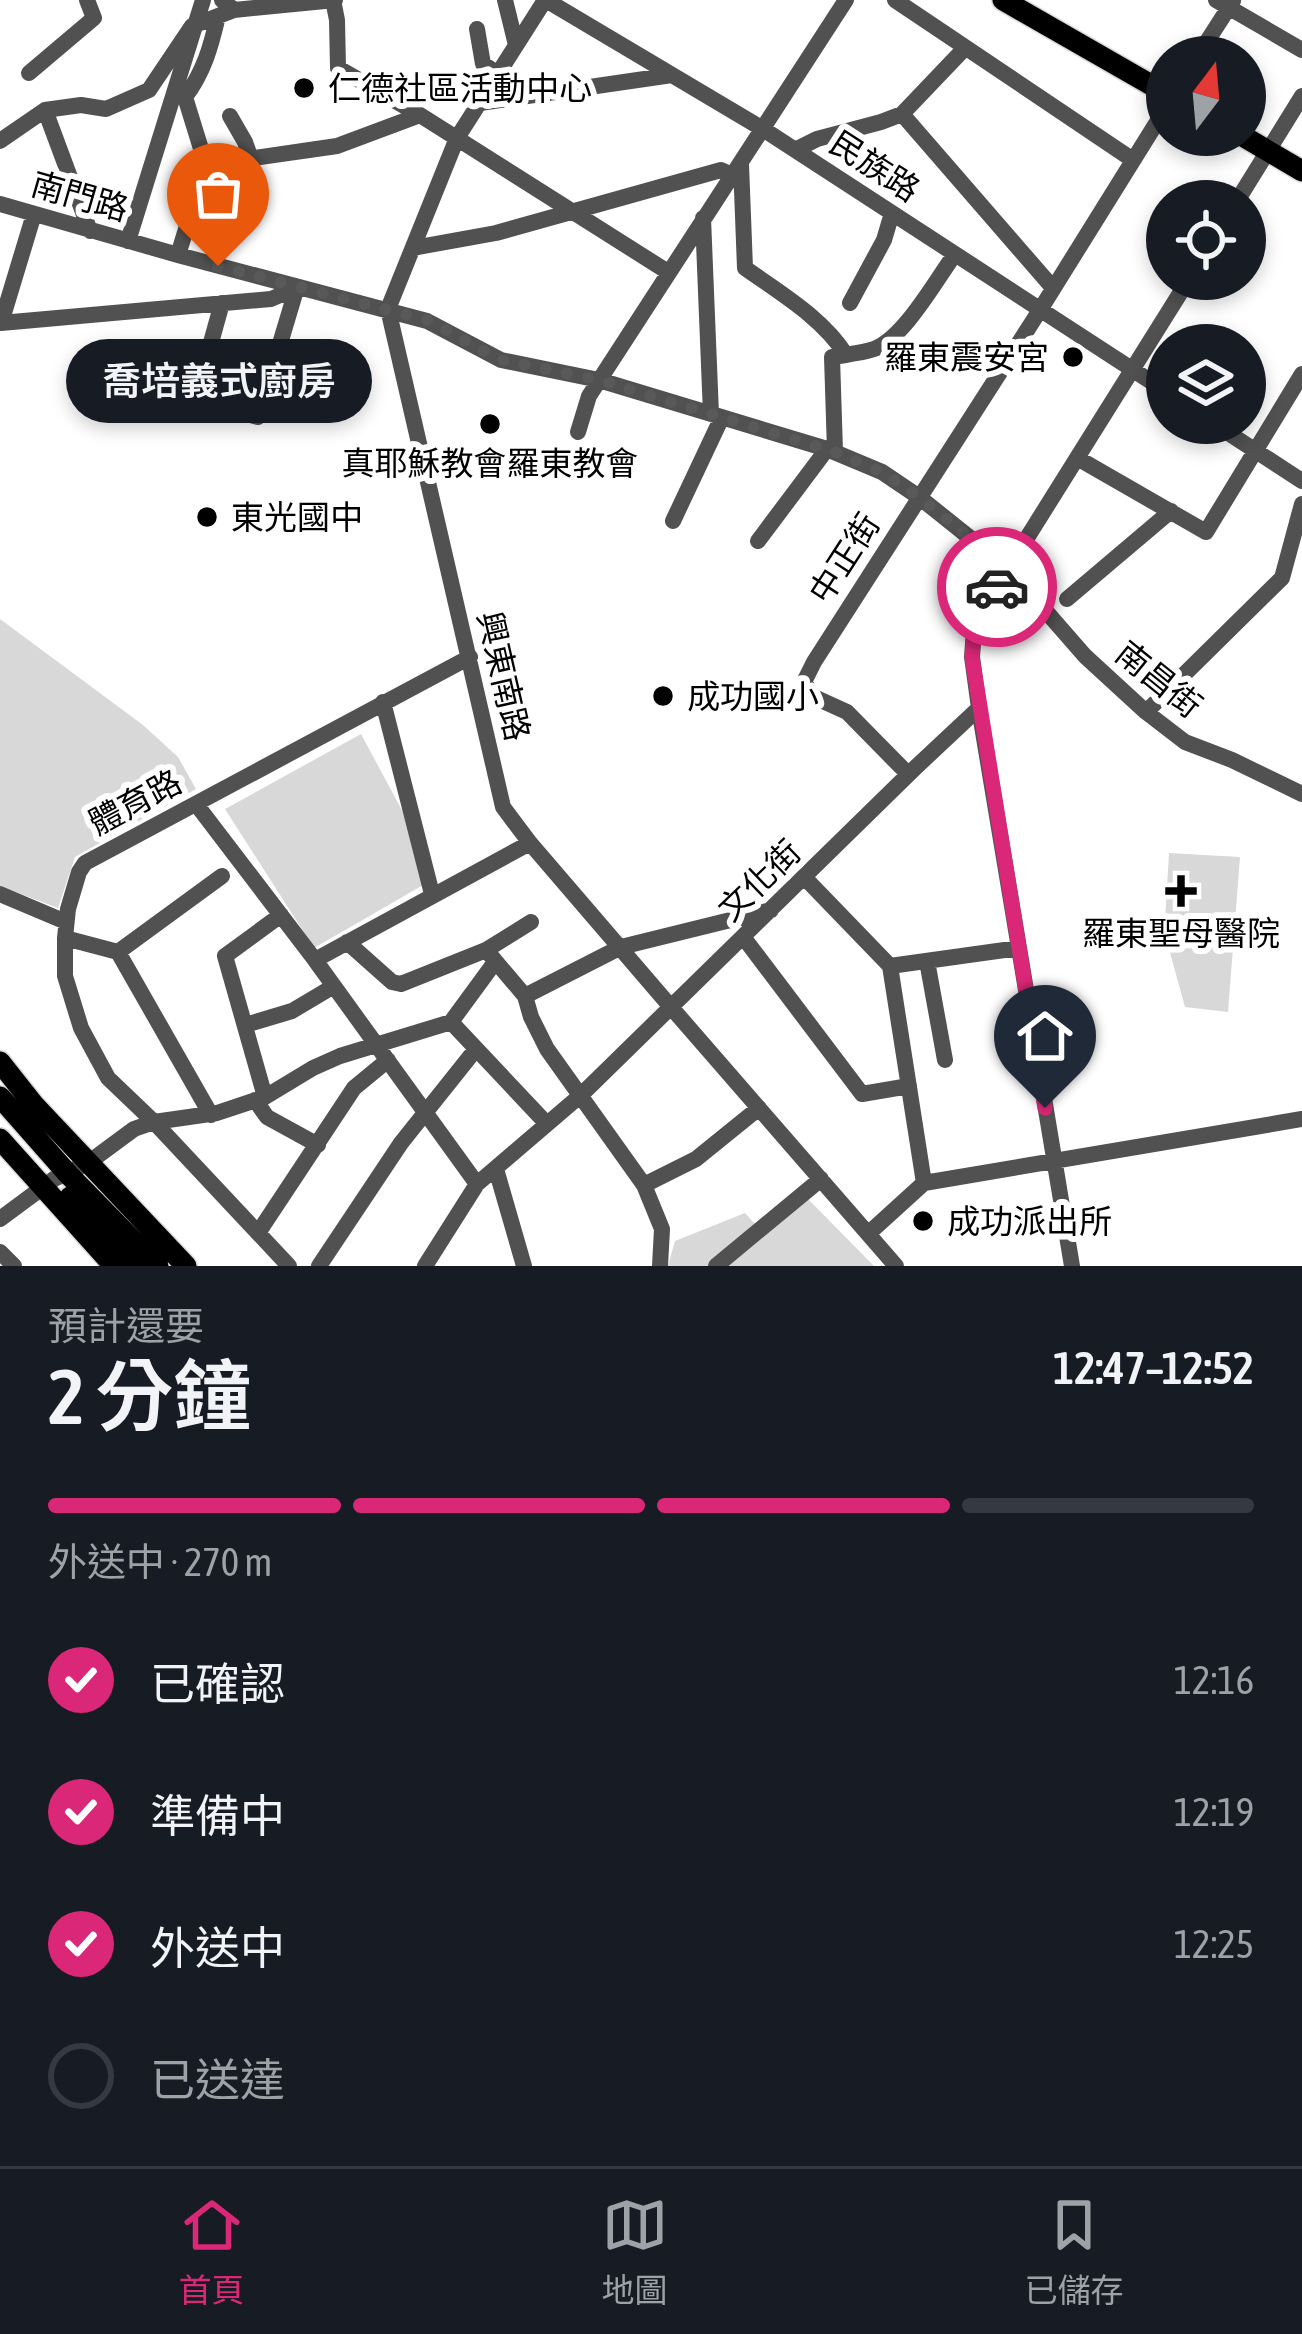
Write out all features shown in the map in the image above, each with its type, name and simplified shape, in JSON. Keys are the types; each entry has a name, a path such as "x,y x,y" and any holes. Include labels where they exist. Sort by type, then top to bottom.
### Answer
{"main road":[{"path":"1003,0 1146,82"},
{"path":"1268,150 1302,171"},
{"path":"0,1062 34,1105 63,1176 114,1266"},
{"path":"0,1097 136,1266"},
{"path":"0,1117 158,1266"},
{"path":"0,1139 63,1176 186,1266"}],"street":[{"path":"29,73 94,19 87,0"},
{"path":"128,242 181,92 203,0"},
{"path":"0,141 45,110 81,105 106,110 148,90 196,24 225,9 334,0 338,68 668,272"},
{"path":"505,0 516,45"},
{"path":"388,309 457,138 545,0"},
{"name":"民族路","path":"545,0 763,129 1146,377"},
{"path":"578,432 589,396 846,0"},
{"path":"895,0 1133,160"},
{"path":"1209,36 1226,3 1302,50"},
{"path":"181,92 199,78 225,9"},
{"path":"476,28 483,64 498,74"},
{"path":"795,150 902,114 965,48"},
{"path":"480,103 672,75"},
{"path":"178,255 206,165 181,92"},
{"path":"1250,180 1302,97"},
{"path":"45,110 90,231"},
{"path":"902,114 1053,288"},
{"path":"206,165 337,146 420,115"},
{"path":"230,116 251,159"},
{"name":"中正街","path":"908,774 847,712 814,697 804,682 1146,139"},
{"path":"413,248 496,233 737,169"},
{"path":"737,169 745,268 800,307 836,339 846,355"},
{"name":"南門路","path":"0,204 427,320 501,360 599,380 831,450 882,472 1009,569"},
{"path":"850,303 884,240 892,212"},
{"path":"34,214 2,322 272,299 297,287"},
{"path":"673,521 716,416 703,217"},
{"path":"758,541 831,450 832,357 875,349 888,341 955,254"},
{"path":"222,303 195,400 258,417 297,287"},
{"path":"1072,1266 979,708 972,657 974,630 980,613 1177,300"},
{"name":"興東南路","path":"388,309 503,807 896,1266"},
{"path":"1079,459 1206,532 1302,374"},
{"path":"1244,444 1302,481"},
{"path":"1146,712 1282,578 1302,504"},
{"path":"1067,599 1171,511"},
{"name":"南昌街","path":"1009,569 1084,656 1185,742 1302,794"},
{"name":"體育路","path":"289,1266 108,1078 81,1028 65,976 65,930 79,872 85,863 470,657"},
{"path":"383,702 432,894"},
{"name":"文化街","path":"425,1266 478,1184 581,1095 979,708"},
{"path":"196,804 478,1184"},
{"path":"315,960 530,843"},
{"path":"118,952 223,876"},
{"path":"805,878 890,966 925,1183"},
{"path":"0,894 65,930 118,952 212,1115"},
{"path":"525,996 621,947 771,910"},
{"path":"280,915 225,956 267,1117 317,1145"},
{"path":"0,1219 134,1129 212,1115 260,1098 313,1068 451,1022 490,956 531,922"},
{"path":"744,938 862,1094 909,1086"},
{"path":"347,942 392,982 401,984 490,956"},
{"path":"890,966 1019,948"},
{"path":"490,956 525,996 548,1049 644,1185 662,1229 660,1266"},
{"path":"927,961 945,1060"},
{"path":"245,1025 292,1011 334,986"},
{"path":"451,1022 547,1124"},
{"path":"319,1266 401,1143 476,1049"},
{"path":"258,1233 354,1088 388,1060"},
{"path":"644,1185 696,1160 759,1108"},
{"path":"869,1233 925,1183 1302,1119"},
{"path":"496,1169 524,1266"},
{"path":"716,1266 821,1178"},
{"path":"0,1252 14,1266"}],"shaded area":[{"path":"0,619 143,725 178,757 196,789 75,857 58,908 0,886"},
{"path":"361,734 404,814 425,884 314,948 225,809"},
{"path":"1169,853 1240,857 1228,1012 1185,1007 1165,921"},
{"path":"806,1197 874,1266 668,1266 675,1241 745,1213 764,1234"}],"way so far":[{"path":"218,266 427,320 480,351 523,367 599,380 835,452 882,472 1009,569 997,587"}],"place":[{"name":"仁德社區活動中心","path":"304,88"},
{"name":"喬培義式廚房","path":"218,266"},
{"name":"羅東震安宮","path":"1073,357"},
{"name":"真耶穌教會羅東教會","path":"490,424"},
{"name":"東光國中","path":"207,517"},
{"name":"成功國小","path":"663,696"},
{"name":"羅東聖母醫院","path":"1181,891"},
{"name":"成功派出所","path":"923,1221"}],"route":[{"path":"997,587 980,613 972,657 1045,1108"}]}
